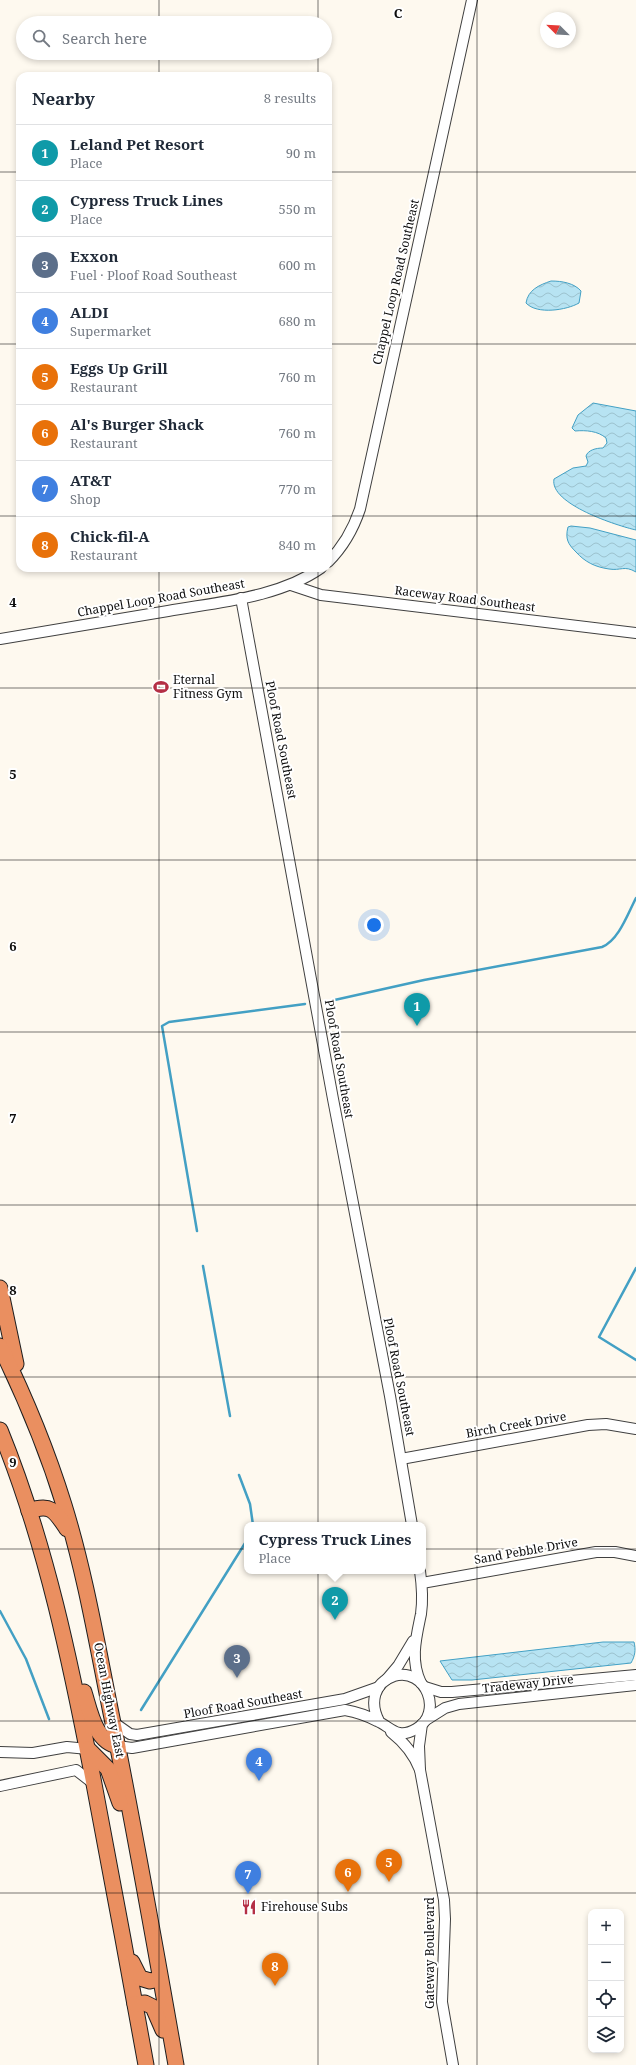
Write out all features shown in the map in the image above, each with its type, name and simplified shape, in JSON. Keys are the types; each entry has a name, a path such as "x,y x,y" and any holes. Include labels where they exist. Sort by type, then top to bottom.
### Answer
{"highway":[{"path":"0,1288 21,1391"},
{"name":"Ocean Highway East","path":"0,1346 21,1391 52,1470 74,1540 94,1626 118,1746 176,2065"},
{"path":"0,1430 29,1511 60,1619 98,1732 105,1742 118,1746"},
{"path":"29,1511 39,1507 54,1511 74,1540"},
{"path":"60,1619 88,1749 146,2065"},
{"path":"88,1749 100,1759 111,1775 141,1872"},
{"path":"122,1936 136,1974 140,1978 150,1981 160,1979"},
{"path":"135,2004 145,2003 153,2007 176,2065"}],"street":[{"name":"Chappel Loop Road Southeast","path":"332,557 346,540 354,527 360,509 472,0"},
{"name":"Chappel Loop Road Southeast","path":"0,639 241,598 292,585 306,579 316,572"},
{"name":"Raceway Road Southeast","path":"292,585 321,595 636,633"},
{"name":"Ploof Road Southeast","path":"241,598 412,1522"},
{"name":"Birch Creek Drive","path":"401,1459 588,1425 606,1424 636,1429"},
{"name":"Sand Pebble Drive","path":"422,1582 596,1552 615,1552 636,1556"},
{"path":"420,1770 419,1746 430,1703 416,1667 414,1650 422,1600 421,1574"},
{"path":"417,1632 410,1648 374,1695 373,1704 374,1713 382,1724 402,1741 414,1756 420,1770"},
{"path":"382,1684 394,1676 404,1675 413,1678 423,1685"},
{"name":"Tradeway Drive","path":"423,1685 441,1692 452,1692 636,1675"},
{"name":"Ploof Road Southeast","path":"113,1722 126,1732 138,1735 345,1699 382,1684"},
{"name":"Tradeway Drive","path":"424,1722 445,1708 459,1704 636,1685"},
{"name":"Ploof Road Southeast","path":"118,1746 132,1748 337,1711 357,1712 382,1724"},
{"path":"382,1724 392,1731 408,1732 424,1722"},
{"path":"0,1752 33,1753 67,1747 88,1749"},
{"path":"0,1786 76,1770 94,1784"},
{"name":"Gateway Boulevard","path":"420,1770 443,1891 445,1919 442,2002 453,2065"}],"water":[{"path":"551,281 568,283 578,288 581,291 579,303 567,308 544,310 531,307 526,303 527,298 532,291 542,284"},
{"path":"593,403 636,411 636,530 601,519 586,512 562,497 555,488 554,479 573,468 586,466 588,462 586,456 589,452 595,449 603,448 607,443 606,438 596,432 575,431 572,428 578,415"},
{"path":"568,527 590,528 636,540 636,572 628,569 604,568 579,556 568,541"},
{"path":"603,1642 634,1642 635,1653 631,1663 472,1680 452,1680 440,1661"}],"waterway":[{"path":"330,1001 424,980 602,947 608,944 618,932 636,898"},
{"path":"197,1231 162,1026 169,1022 305,1004"},
{"path":"203,1266 230,1416"},
{"path":"636,1268 599,1337 636,1360"},
{"path":"239,1475 250,1504 253,1522"},
{"path":"141,1710 244,1545"},
{"path":"0,1611 26,1659 49,1719"}],"place":[{"name":"Eternal Fitness Gym","path":"161,687"},
{"name":"Leland Pet Resort","path":"417,1026"},
{"name":"Cypress Truck Lines","path":"335,1620"},
{"name":"Exxon","path":"237,1678"},
{"name":"ALDI","path":"259,1781"},
{"name":"Eggs Up Grill","path":"389,1882"},
{"name":"Al's Burger Shack","path":"348,1892"},
{"name":"AT&T","path":"248,1894"},
{"name":"Firehouse Subs","path":"249,1907"},
{"name":"Chick-fil-A","path":"275,1986"}]}
